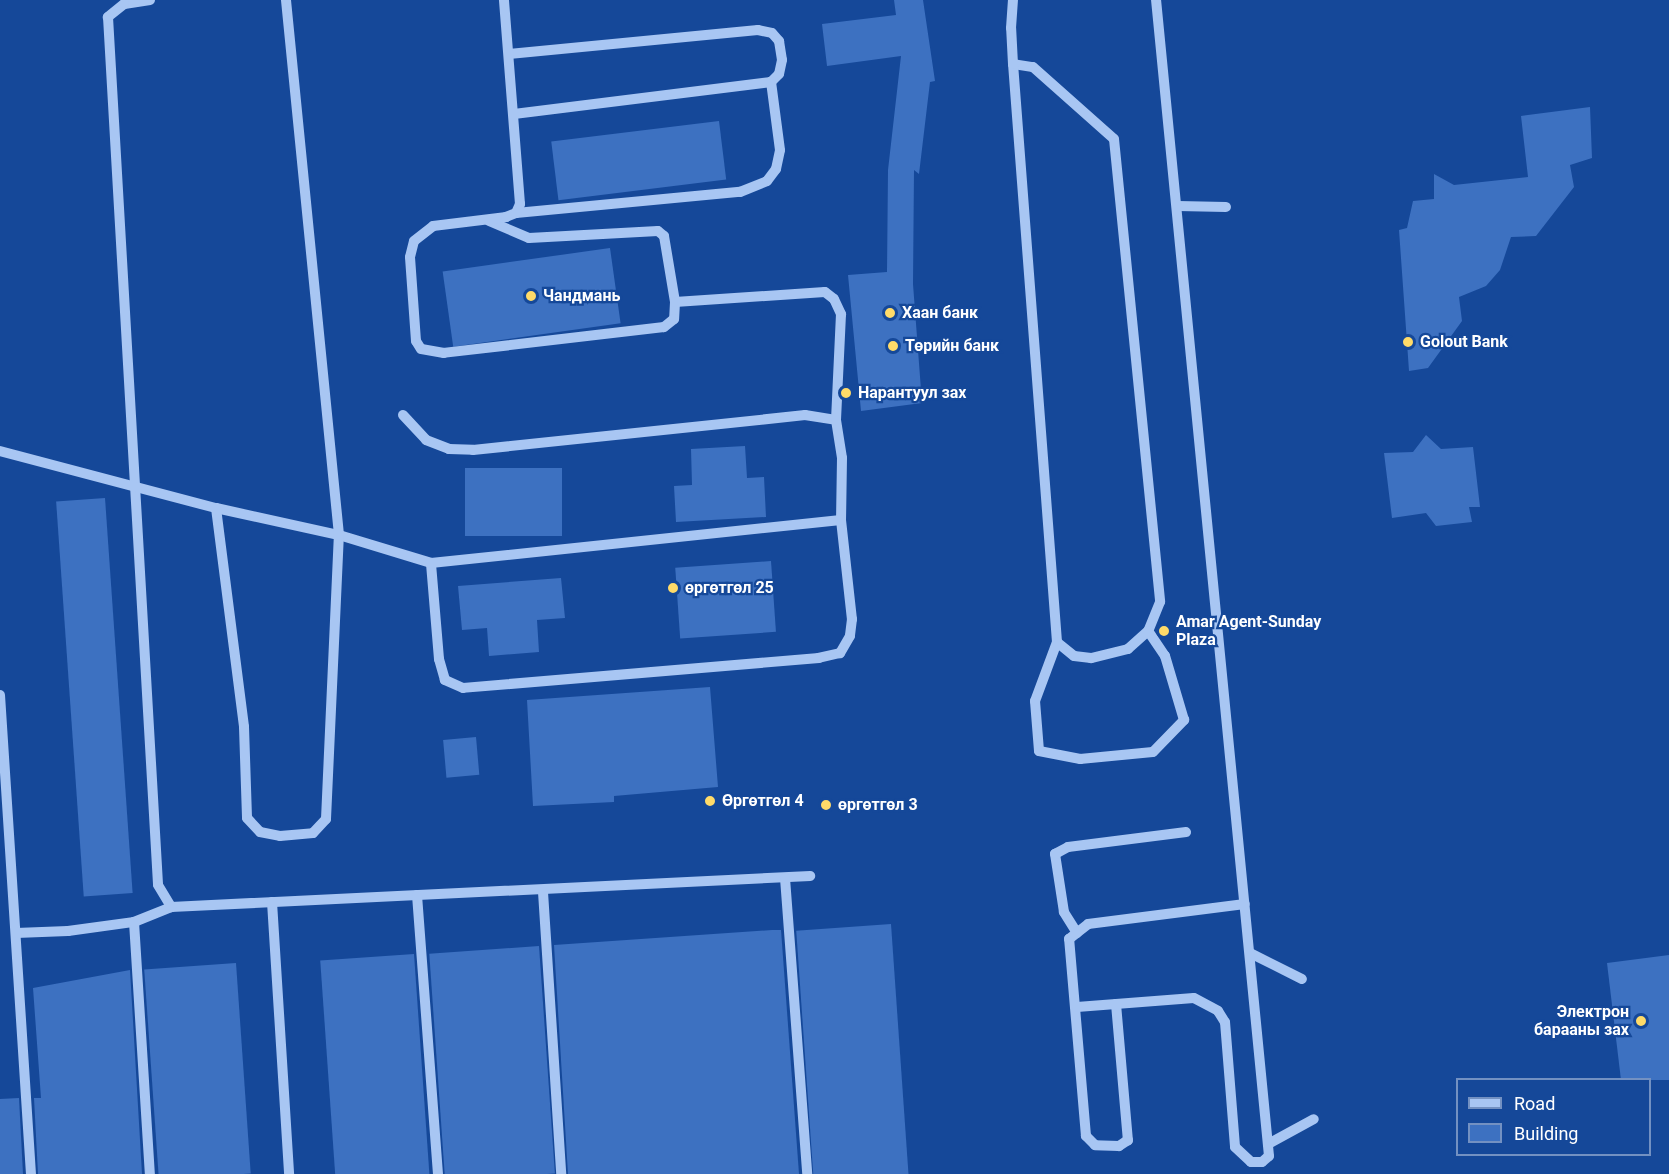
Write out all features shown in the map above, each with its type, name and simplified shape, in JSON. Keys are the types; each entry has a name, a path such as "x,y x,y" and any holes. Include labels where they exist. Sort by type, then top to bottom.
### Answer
{"lane":[{"path":"150,0 124,4 108,17 158,885 171,907"},
{"path":"216,508 244,727 247,818 260,832 280,836 313,833 326,819 339,535 286,0"},
{"path":"504,0 520,204 516,213"},
{"path":"1013,0 1013,64 1057,642 1035,701 1039,752 1080,759 1153,752 1184,720 1165,656 1148,631"},
{"path":"1077,1007 1194,998 1218,1011 1225,1022 1235,1147 1251,1162 1262,1162 1269,1156 1178,206 1156,0"},
{"path":"509,54 758,30 772,33 779,41 779,74 771,82 514,114"},
{"path":"1013,64 1033,67 1114,139 1160,602 1148,631 1128,649 1091,658 1074,656 1057,642"},
{"path":"489,221 529,238 658,231 664,236 675,302 674,320 664,327 444,353 421,349 416,341 411,267 414,241 433,226 489,221 516,213 740,192 767,181 776,169 780,150 771,82"},
{"path":"1178,206 1226,207"},
{"path":"431,563 439,659 445,680 463,688 819,658 840,653 850,636 852,619 841,520 842,458 836,420 841,314 834,299 825,292 675,302"},
{"path":"403,415 426,440 449,449 474,450 805,415 836,420"},
{"path":"0,451 216,508 339,535 431,563 841,520"},
{"path":"0,695 31,1174"},
{"path":"1077,933 1064,912 1055,854 1068,847 1186,832"},
{"path":"16,933 68,931 134,922 171,907 417,895 543,892 810,876"},
{"path":"785,878 807,1174"},
{"path":"543,892 561,1174"},
{"path":"417,895 438,1174"},
{"path":"272,902 289,1174"},
{"path":"1116,1004 1128,1140 1119,1146 1095,1145 1086,1136 1077,1007 1069,939 1088,924 1245,904"},
{"path":"134,922 150,1174"},
{"path":"1250,953 1302,979"},
{"path":"1268,1144 1314,1119"}],"building":[{"path":"894,0 923,0 935,81 930,82 919,174 914,170 913,284 922,403 861,411 848,275 887,272 888,170 901,56 827,66 822,24 896,15"},
{"path":"1590,107 1592,158 1570,165 1574,187 1536,236 1511,237 1500,270 1486,286 1459,297 1462,321 1428,368 1409,371 1399,230 1407,228 1413,201 1434,199 1434,174 1454,185 1528,177 1521,116"},
{"path":"719,121 726,180 558,200 551,142"},
{"name":"Чандмань","path":"610,248 621,323 453,347 443,272"},
{"path":"1426,435 1441,449 1473,447 1480,507 1469,507 1472,522 1436,526 1426,513 1392,518 1384,453 1413,452"},
{"path":"745,446 747,478 764,477 766,517 676,522 674,486 692,485 691,449"},
{"path":"465,468 562,468 562,536 465,536"},
{"path":"105,498 133,893 84,896 56,501"},
{"path":"771,561 776,632 680,639 675,568"},
{"path":"561,578 565,618 537,620 539,652 489,656 487,628 462,630 458,586"},
{"path":"710,687 718,787 614,796 614,802 533,806 527,700"},
{"path":"476,737 479,775 446,778 443,740"},
{"path":"891,924 908,1174 813,1174 796,931"},
{"path":"781,930 799,1174 568,1174 554,945"},
{"path":"539,946 555,1173 445,1174 429,954"},
{"path":"414,954 429,1174 335,1174 320,961"},
{"name":"Электрон барааны зах","path":"1669,955 1669,1080 1621,1078 1607,963"},
{"path":"236,963 251,1173 159,1174 144,969"},
{"path":"130,970 142,1174 38,1174 34,1098 41,1098 33,988"},
{"path":"19,1098 23,1174 0,1174 0,1099"}],"place":[{"name":"Чандмань","path":"531,296"},
{"name":"Хаан банк","path":"890,313"},
{"name":"Golout Bank","path":"1408,342"},
{"name":"Төрийн банк","path":"893,346"},
{"name":"Нарантуул зах","path":"846,393"},
{"name":"өргөтгөл 25","path":"673,588"},
{"name":"Amar Agent-Sunday Plaza","path":"1164,631"},
{"name":"Өргөтгөл 4","path":"710,801"},
{"name":"өргөтгөл 3","path":"826,805"},
{"name":"Электрон барааны зах","path":"1641,1021"}]}
